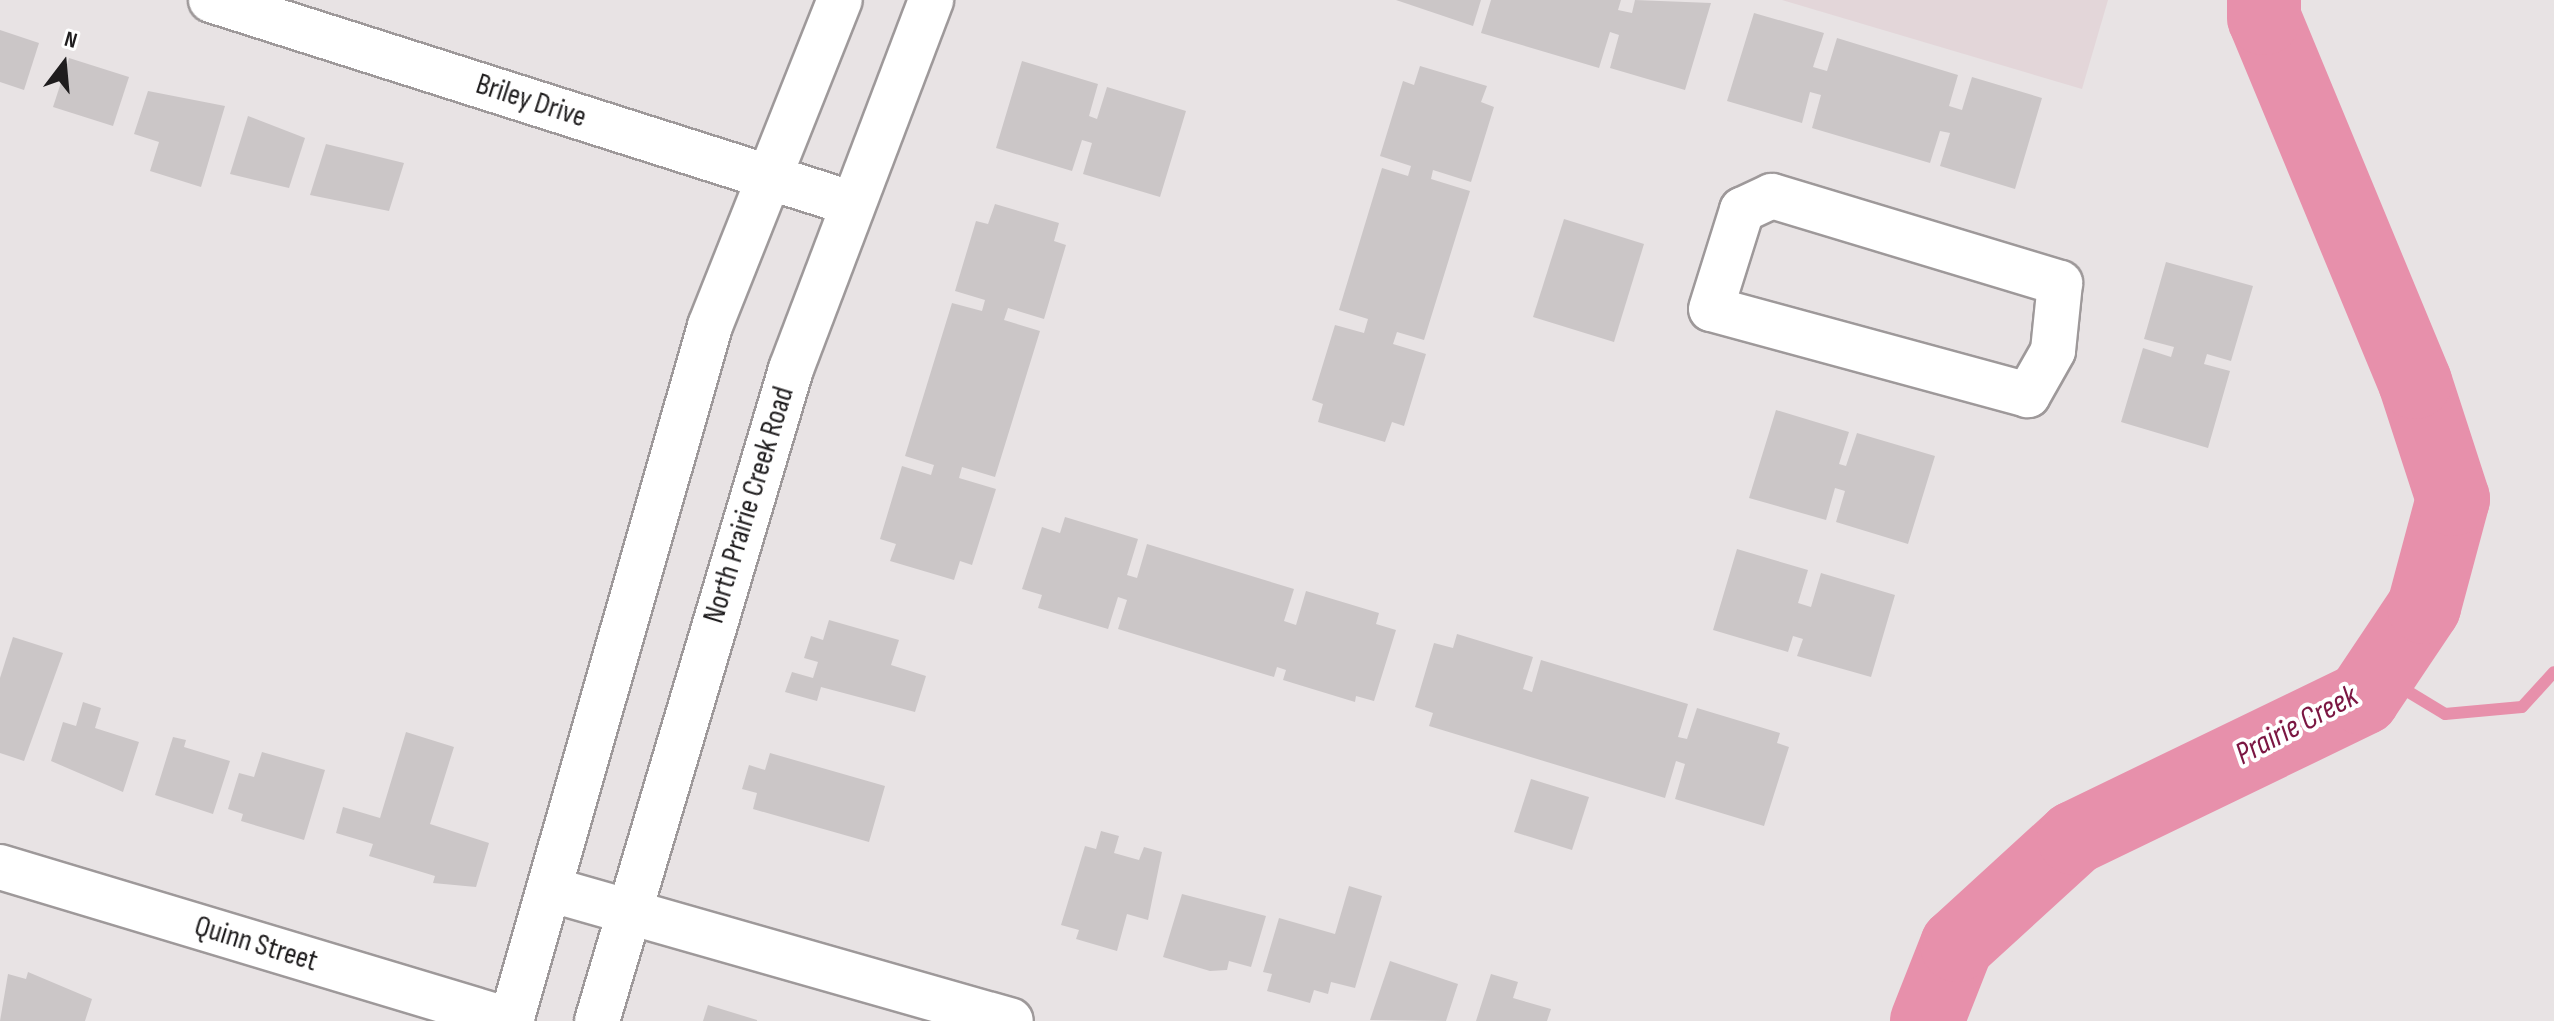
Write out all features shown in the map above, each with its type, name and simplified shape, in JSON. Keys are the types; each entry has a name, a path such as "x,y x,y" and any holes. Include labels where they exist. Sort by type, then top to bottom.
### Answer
{"main road":[{"name":"Briley Drive","path":"211,0 850,203"},
{"path":"511,1021 710,326 766,175 840,0"},
{"name":"North Prairie Creek Road","path":"597,1021 626,914 791,369 850,203 931,0"},
{"path":"1772,196 2060,283 2053,351 2028,395 1711,309 1742,210 1772,196"},
{"name":"Quinn Street","path":"0,867 511,1021"},
{"path":"549,889 626,914 1011,1021"}],"shaded area":[{"path":"1782,0 2108,0 2082,89"}],"building":[{"path":"1396,0 1481,0 1473,26"},
{"path":"1491,0 1621,0 1618,10 1632,13 1635,0 1711,3 1685,90 1610,68 1619,35 1610,32 1599,68 1481,33"},
{"path":"1754,13 1824,33 1813,67 1827,71 1837,38 1958,75 1949,106 1962,110 1972,77 2042,98 2015,189 1940,166 1950,133 1940,131 1930,163 1812,128 1821,95 1810,92 1802,123 1727,101"},
{"path":"0,30 39,43 24,90 0,82"},
{"path":"69,58 129,77 113,126 53,107"},
{"path":"1022,61 1098,84 1089,116 1097,119 1107,87 1186,111 1160,197 1083,174 1092,143 1082,140 1072,171 996,148"},
{"path":"1420,66 1487,86 1481,102 1494,107 1471,182 1433,170 1431,179 1470,191 1424,340 1397,332 1393,344 1426,354 1404,426 1392,422 1385,442 1318,422 1323,404 1312,400 1335,325 1364,333 1368,319 1339,310 1382,168 1408,176 1411,166 1380,156 1403,81 1414,85"},
{"path":"148,91 225,106 201,187 150,171 159,142 134,134"},
{"path":"248,116 305,138 289,188 230,174"},
{"path":"326,144 404,163 389,211 310,195"},
{"path":"995,204 1059,223 1054,241 1066,245 1044,319 1008,308 1004,320 1040,331 995,477 962,467 959,478 996,489 972,565 960,561 954,580 890,561 896,544 880,539 902,466 931,475 934,465 905,456 952,303 982,311 985,300 955,291 976,221 988,224"},
{"path":"1564,219 1644,244 1614,342 1533,317"},
{"path":"2166,262 2253,286 2231,361 2207,354 2204,364 2230,371 2208,448 2121,422 2143,348 2171,357 2174,347 2144,339"},
{"path":"1776,410 1849,432 1839,464 1846,466 1857,433 1935,456 1908,544 1836,522 1845,491 1835,488 1826,520 1749,498"},
{"path":"1065,517 1138,539 1127,575 1137,578 1147,544 1294,589 1284,621 1296,625 1306,591 1379,613 1376,624 1396,630 1374,701 1356,696 1355,702 1283,680 1286,670 1277,667 1274,677 1118,629 1127,600 1118,597 1108,629 1038,608 1042,595 1022,589 1042,527 1060,533"},
{"path":"1737,549 1808,570 1798,603 1811,607 1821,573 1895,595 1871,677 1797,656 1803,639 1793,636 1788,652 1713,630"},
{"path":"829,620 899,640 891,665 926,676 915,712 821,687 817,701 785,692 792,672 813,678 818,662 804,658 811,636 823,640"},
{"path":"1457,634 1533,657 1523,689 1532,692 1541,660 1688,704 1678,737 1687,739 1697,708 1780,733 1777,743 1789,747 1764,826 1675,799 1685,764 1676,761 1665,798 1429,726 1433,713 1415,707 1434,643 1453,648"},
{"path":"13,637 63,653 24,761 0,753 0,678"},
{"path":"83,702 101,708 95,728 139,742 123,792 51,761 63,722 76,726"},
{"path":"406,732 454,747 430,824 489,843 476,887 433,883 435,876 369,856 373,844 336,833 343,807 380,818"},
{"path":"173,737 186,740 184,747 230,761 213,814 155,795"},
{"path":"262,752 325,770 304,840 241,821 243,814 228,809 239,773 254,777"},
{"path":"770,753 885,786 869,842 753,809 757,793 742,789 749,765 765,770"},
{"path":"1531,779 1589,797 1572,850 1514,832"},
{"path":"1101,831 1119,836 1114,853 1139,860 1144,847 1162,852 1148,920 1127,914 1117,951 1076,939 1079,930 1061,925 1085,846 1096,849"},
{"path":"1349,886 1382,896 1355,988 1331,982 1328,994 1314,990 1310,1003 1267,991 1272,974 1263,972 1279,918 1335,934"},
{"path":"1182,894 1266,916 1251,967 1229,961 1227,970 1210,971 1163,957"},
{"path":"1390,961 1458,984 1446,1021 1370,1020"},
{"path":"28,972 92,999 85,1021 0,1021 8,974 26,979"},
{"path":"1491,974 1518,982 1513,998 1551,1009 1547,1021 1476,1021"},
{"path":"708,1005 757,1020 757,1021 703,1021"}],"waterway":[{"name":"Prairie Creek","path":"1927,1021 1957,945 2074,838 2363,698 2424,607 2453,499 2415,382 2264,18 2264,0"},
{"path":"2379,674 2445,714 2522,707 2554,672"}]}
